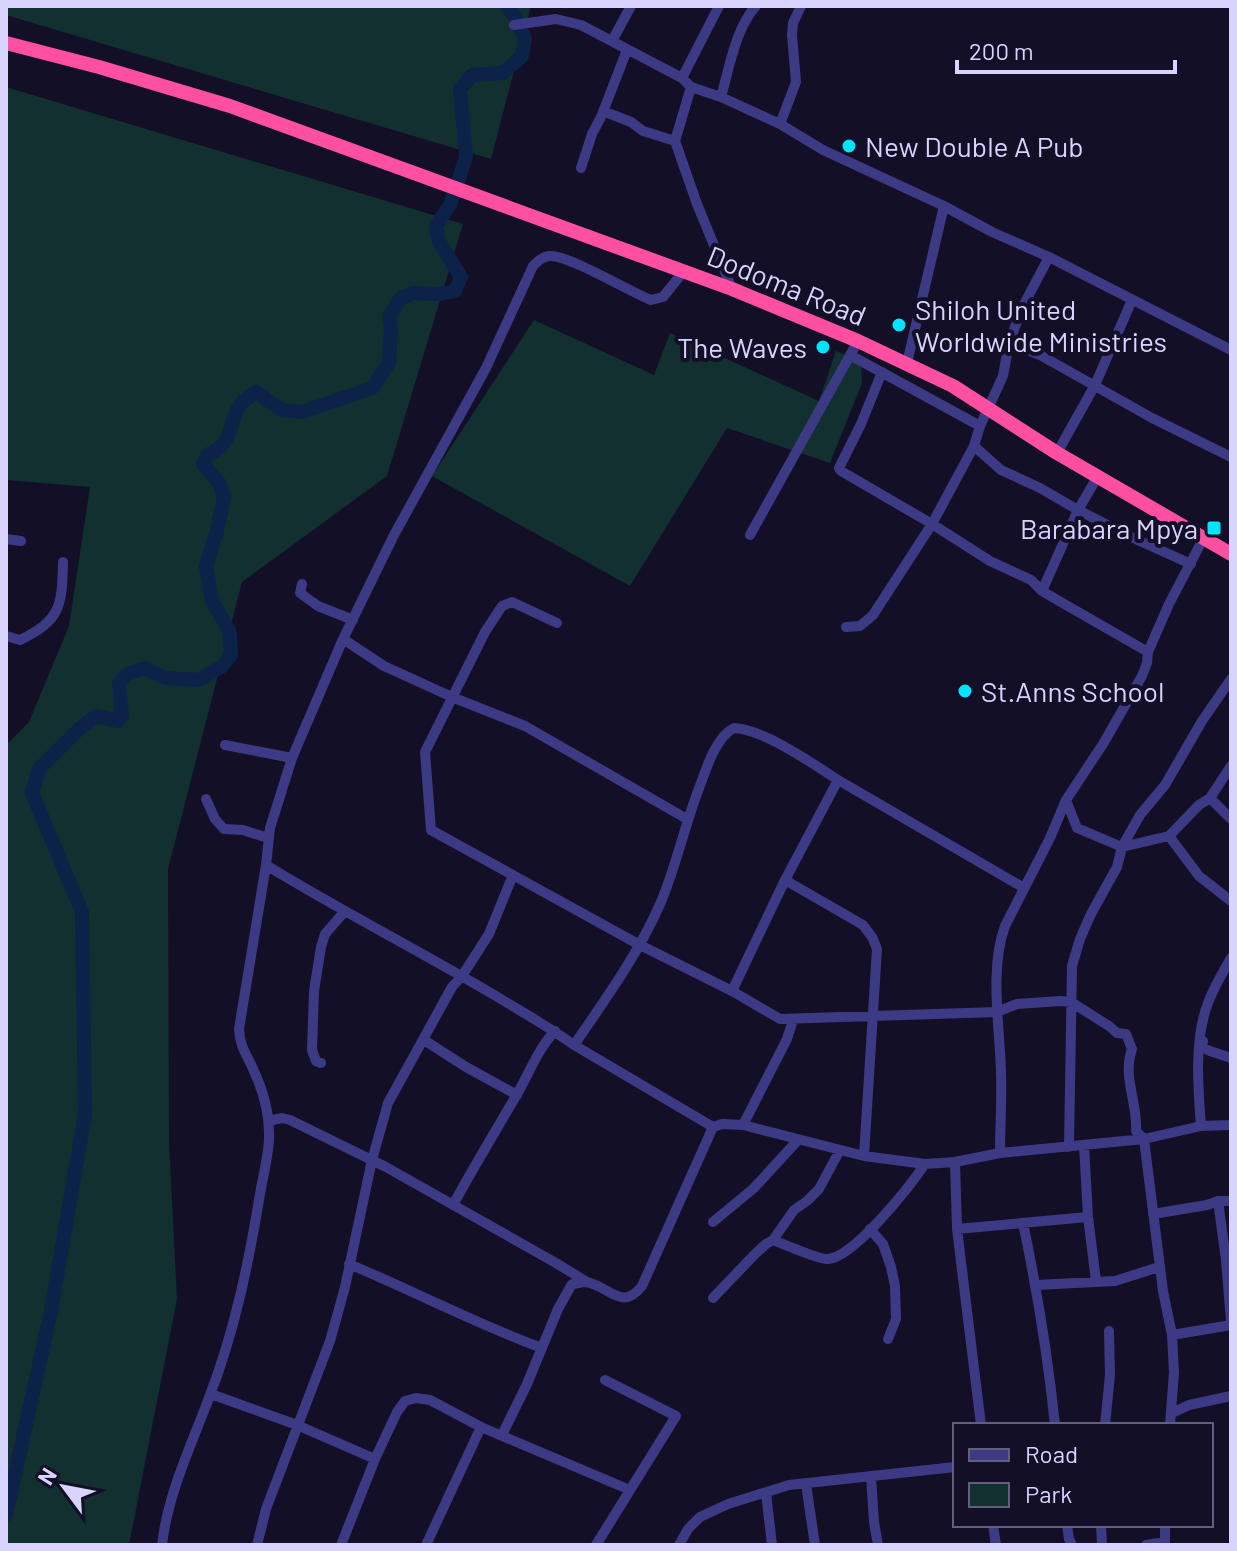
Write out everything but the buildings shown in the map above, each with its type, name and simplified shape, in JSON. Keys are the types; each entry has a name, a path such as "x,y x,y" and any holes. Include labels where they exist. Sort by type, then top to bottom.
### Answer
{"highway":[{"name":"Dodoma Road","path":"6,43 230,106 684,271 858,341 953,386 1057,453 1231,554"}],"street":[{"path":"612,41 631,6"},
{"path":"682,78 719,6"},
{"path":"721,97 740,33 749,13 756,6"},
{"path":"780,124 796,82 792,35 793,23 801,6"},
{"path":"514,25 546,19 581,25 682,78 691,87 780,124 823,150 1049,257 1231,350"},
{"path":"581,168 627,50"},
{"path":"691,87 675,141 732,289"},
{"path":"603,111 631,122 643,131 675,141"},
{"path":"907,363 944,206"},
{"path":"162,1545 179,1474 211,1394 248,1263 269,1140 262,1092 240,1044 239,1029 268,838 292,758 343,639 394,535 486,368 533,266 547,256 564,258 651,300 663,297 684,271"},
{"path":"846,627 860,626 873,615 932,524 974,446 1003,376 1009,343 1022,308 1049,257"},
{"path":"1057,453 1095,385 1132,300"},
{"path":"750,535 858,341"},
{"path":"1009,343 1040,355 1152,418 1231,457"},
{"path":"850,355 980,426"},
{"path":"882,372 839,468 841,471 990,561 1031,580 1042,591 1148,652"},
{"path":"974,446 1001,470 1049,492 1131,537 1191,564"},
{"path":"1042,591 1078,510 1098,476"},
{"path":"6,539 21,541"},
{"path":"1000,1153 1001,1073 997,1012 1000,938 1066,800 1142,676 1148,652 1169,604 1203,539"},
{"path":"6,636 20,640 46,625 56,614 61,599 63,562"},
{"path":"302,584 300,593 318,606 353,620"},
{"path":"557,623 512,602 502,606 485,632 425,752 431,830 780,1019 997,1012 1017,1004 1061,1001 1071,1002 1117,1033 1126,1034 1132,1049 1128,1060 1136,1131 1144,1139 1159,1267 1172,1335 1174,1372 1171,1419"},
{"path":"343,639 384,666 525,726 687,819"},
{"path":"1069,1147 1074,957 1091,914 1117,867 1122,847 1140,815 1165,785 1202,721 1231,679"},
{"path":"574,1045 611,991 659,907 687,819 710,761 724,734 734,728 746,730 798,755 1024,888"},
{"path":"225,745 292,758"},
{"path":"1066,800 1077,828 1122,847 1169,836 1210,798 1231,766"},
{"path":"732,991 785,880 838,780"},
{"path":"1210,798 1231,819"},
{"path":"206,799 215,819 224,829 243,830 268,838"},
{"path":"1169,836 1199,876 1231,901"},
{"path":"266,865 462,976 713,1127"},
{"path":"257,1545 266,1509 330,1341 388,1103 452,987 489,934 513,875"},
{"path":"785,880 867,928 877,949 864,1156"},
{"path":"321,1063 316,1061 312,1050 315,980 325,934 345,911"},
{"path":"1201,1126 1198,1088 1201,1032 1208,1003 1231,958"},
{"path":"743,1125 787,1039 793,1020"},
{"path":"453,1205 517,1095 538,1051 555,1031"},
{"path":"1201,1032 1204,1037 1202,1047 1231,1058"},
{"path":"424,1040 517,1095"},
{"path":"268,1121 290,1120 386,1167 620,1298 630,1297 642,1286 713,1127 722,1124 743,1125 864,1156 925,1164 1000,1153 1144,1139 1201,1126 1231,1125"},
{"path":"713,1222 754,1188 798,1140"},
{"path":"1084,1145 1096,1281"},
{"path":"713,1298 755,1254 773,1240 794,1210 819,1189 840,1150"},
{"path":"955,1162 957,1229 981,1423"},
{"path":"773,1240 826,1259 839,1256 870,1229 925,1164"},
{"path":"367,1181 386,1167"},
{"path":"1172,1335 1231,1323 1229,1260 1218,1201"},
{"path":"1153,1214 1231,1201"},
{"path":"957,1229 1088,1217"},
{"path":"1023,1223 1036,1285 1055,1423"},
{"path":"870,1229 883,1244 895,1286 896,1319 888,1339"},
{"path":"349,1264 542,1348"},
{"path":"1036,1285 1115,1281 1159,1267"},
{"path":"502,1435 558,1309 572,1284 587,1282"},
{"path":"1105,1423 1110,1375 1109,1331"},
{"path":"596,1545 676,1416 605,1380"},
{"path":"211,1394 297,1425 375,1459"},
{"path":"1171,1419 1189,1405 1231,1396"},
{"path":"341,1545 397,1412 405,1401 416,1398 430,1400 481,1427 630,1490"},
{"path":"426,1545 481,1427"},
{"path":"679,1545 700,1517 728,1504 789,1485 953,1467"},
{"path":"871,1476 878,1545"},
{"path":"806,1484 815,1545"},
{"path":"766,1493 772,1545"},
{"path":"1146,1545 1165,1544"}],"green space":[{"path":"6,6 531,6 491,159 6,15"},
{"path":"6,87 463,224 387,476 242,582 168,869 169,1142 177,1299 129,1545 6,1545 6,745 29,722 69,626 90,487 6,480"},
{"path":"534,320 654,375 670,333 819,401 836,351 861,361 862,383 830,463 727,428 630,586 432,476"}],"waterway":[{"path":"6,1515 51,1311 85,1114 82,912 32,793 39,769 96,716 118,721 122,716 119,684 127,674 144,668 165,678 198,680 223,666 231,655 230,632 212,601 206,566 224,497 220,484 203,464 207,455 226,439 241,403 256,392 282,410 302,412 372,388 389,363 389,316 401,298 413,293 455,291 461,277 439,242 436,226 450,205 466,157 460,89 472,75 503,73 522,56 525,39 507,6"}],"place":[{"name":"New Double A Pub","path":"849,146"},
{"name":"Shiloh United Worldwide Ministries","path":"899,325"},
{"name":"The Waves","path":"823,347"},
{"name":"Barabara Mpya","path":"1214,528"},
{"name":"St.Anns School","path":"965,691"}]}
